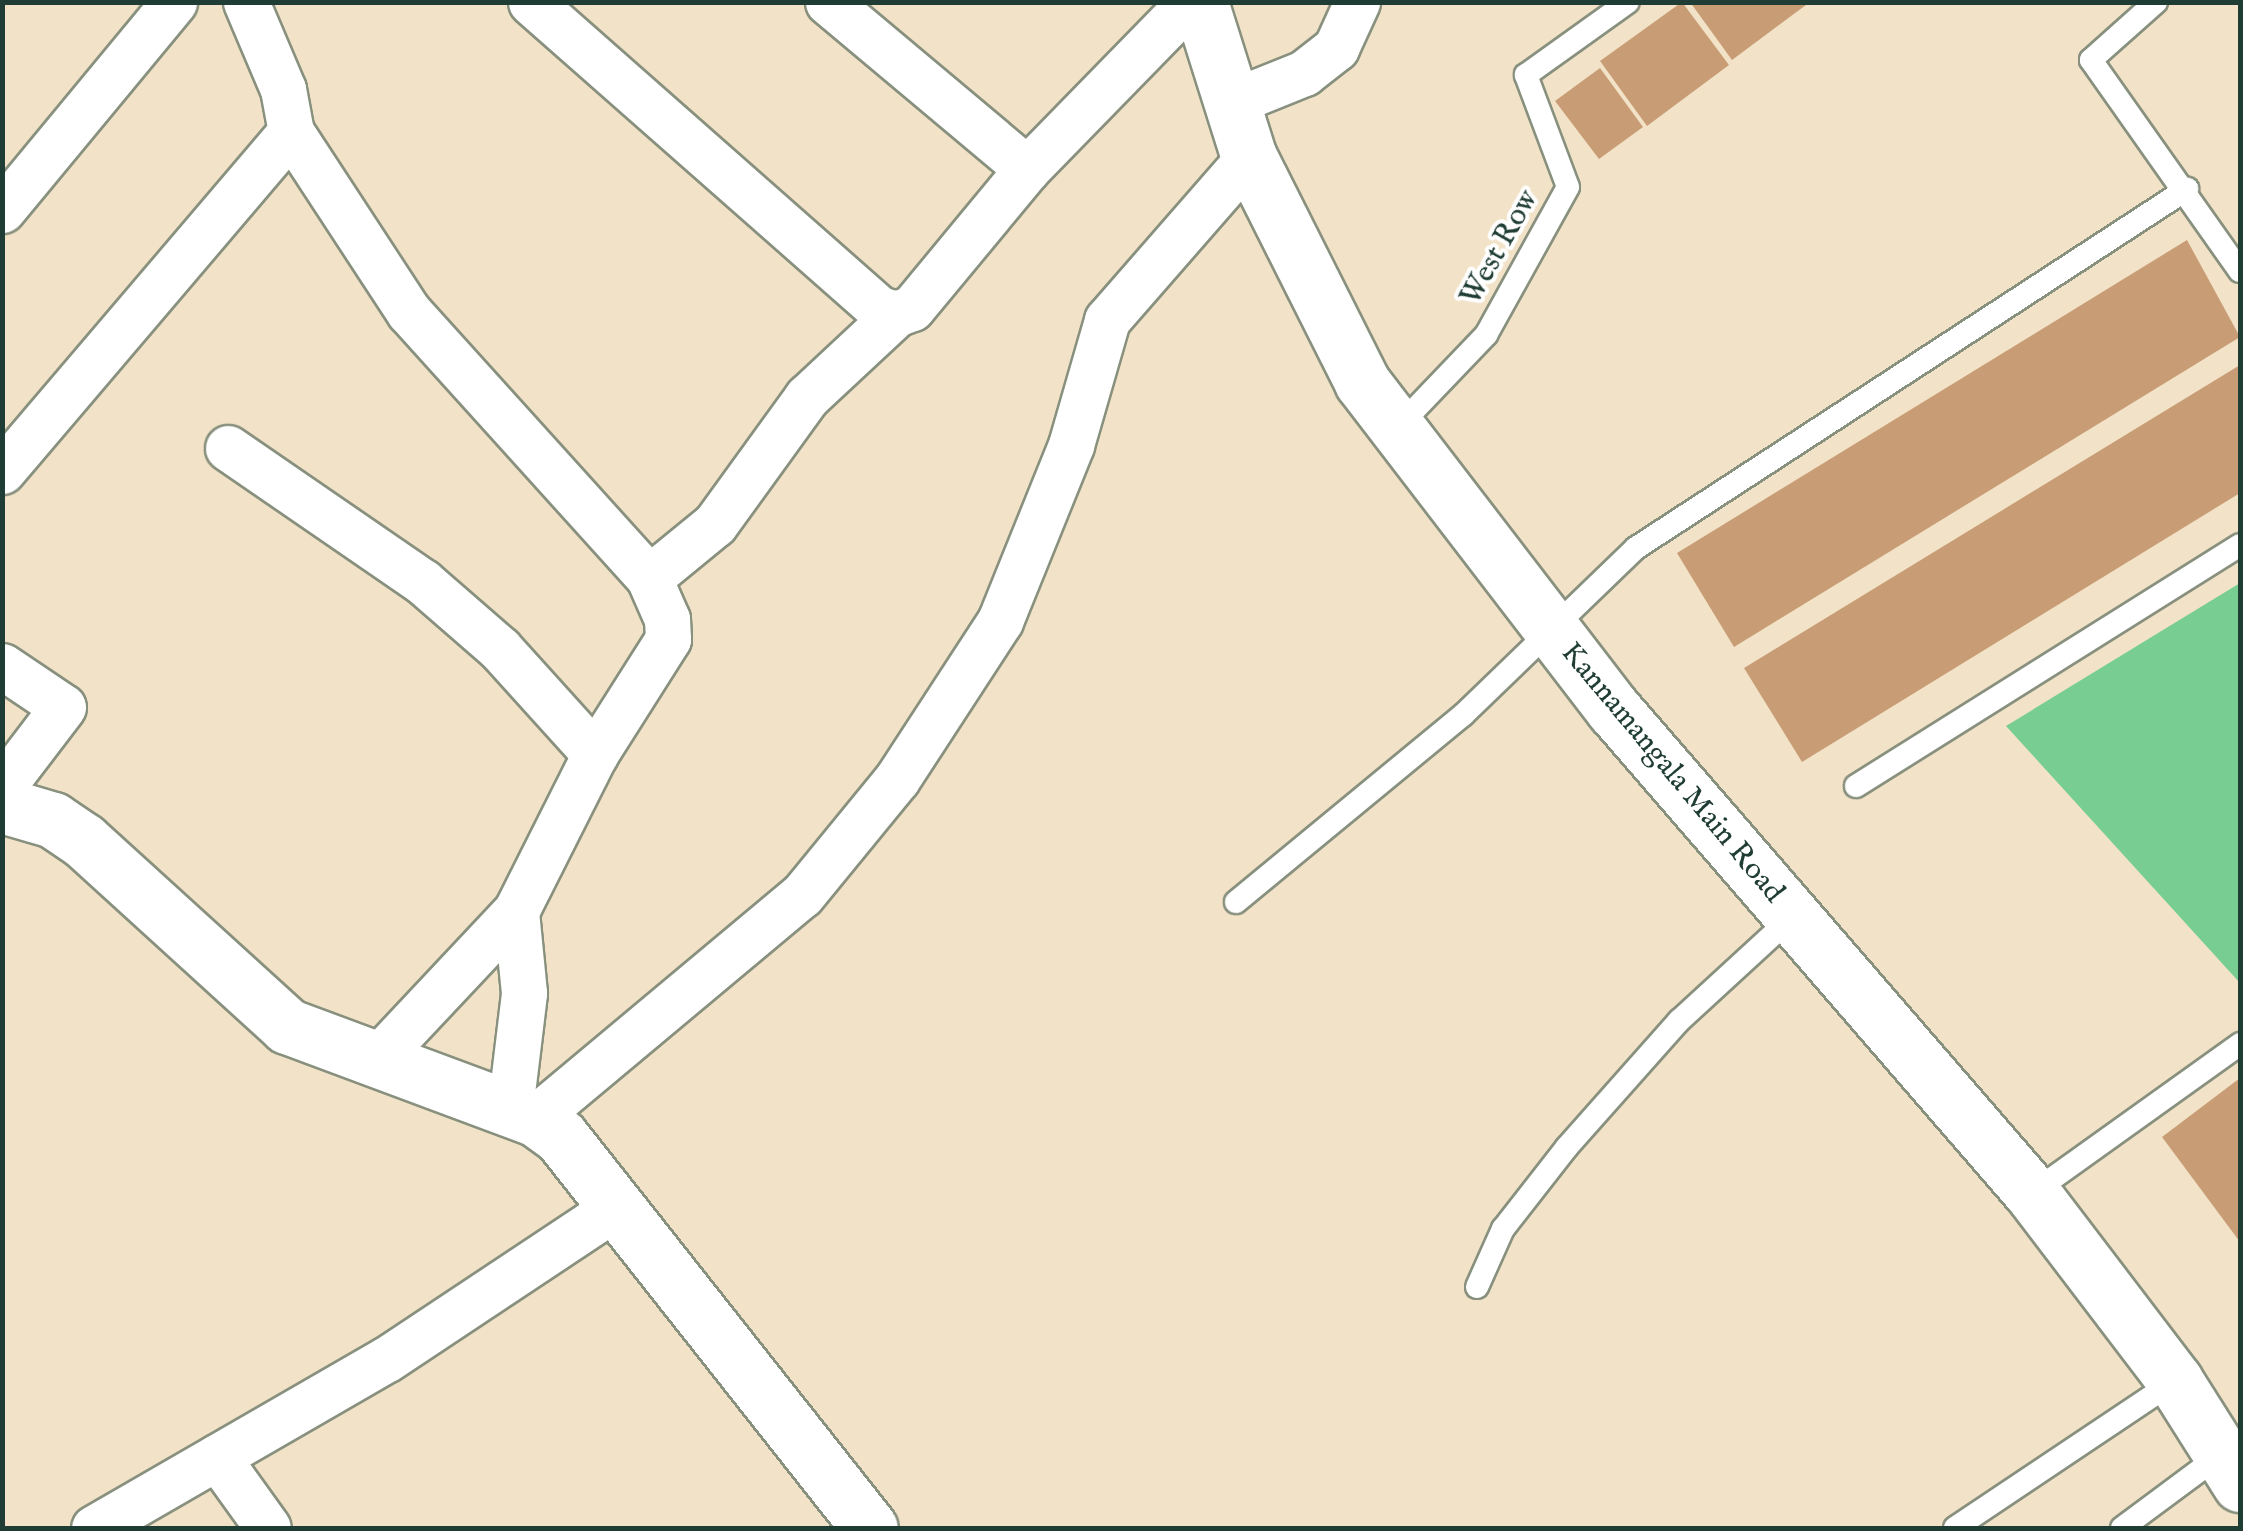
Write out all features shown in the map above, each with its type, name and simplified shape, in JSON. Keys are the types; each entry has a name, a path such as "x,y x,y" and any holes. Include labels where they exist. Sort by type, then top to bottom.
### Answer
{"street":[{"path":"2,210 174,2"},
{"path":"246,2 284,89 291,132 409,312 649,578 668,640 595,754 516,910 376,1061"},
{"path":"531,2 879,309 896,314"},
{"path":"828,2 1027,169"},
{"path":"649,578 715,524 806,397 896,314 912,308 1027,169 1190,2"},
{"name":"Kannamangala Main Road","path":"1200,2 1249,157 1362,382 1554,632 1792,917 2032,1193 2175,1382 2232,1468"},
{"path":"1232,102 1304,73 1336,48 1357,2"},
{"path":"2,472 291,132"},
{"path":"522,1113 802,895 897,778 1000,621 1071,445 1107,320 1249,157"},
{"path":"228,448 423,582 500,649 595,754"},
{"path":"2,666 63,707 2,787"},
{"path":"2,806 52,820 84,841 287,1026 522,1113 561,1137 611,1210 870,1528"},
{"path":"516,910 524,993 522,1113"},
{"path":"94,1528 386,1359 611,1210"},
{"path":"217,1457 268,1528"}],"lane":[{"name":"West Row","path":"1398,428 1486,335 1568,187 1526,76 1628,2"},
{"path":"2156,2 2090,60 2187,189 2240,271"},
{"path":"1236,902 1554,632 1636,548 2187,189"},
{"path":"1856,786 2240,544"},
{"path":"1476,1287 1502,1229 1567,1148 1678,1021 1792,917"},
{"path":"2032,1193 2240,1044"},
{"path":"1955,1528 2175,1382"},
{"path":"2122,1528 2232,1468"}],"green space":[{"path":"2240,583 2240,983 2006,726"}],"building":[{"path":"1682,2 1729,65 1647,126 1600,61"},
{"path":"1690,2 1810,2 1732,60"},
{"path":"1600,68 1643,127 1599,159 1555,101"},
{"path":"2187,240 2240,337 1734,647 1677,553"},
{"path":"2240,365 2240,493 1802,762 1744,668"},
{"path":"2240,1078 2240,1242 2162,1137"}]}
